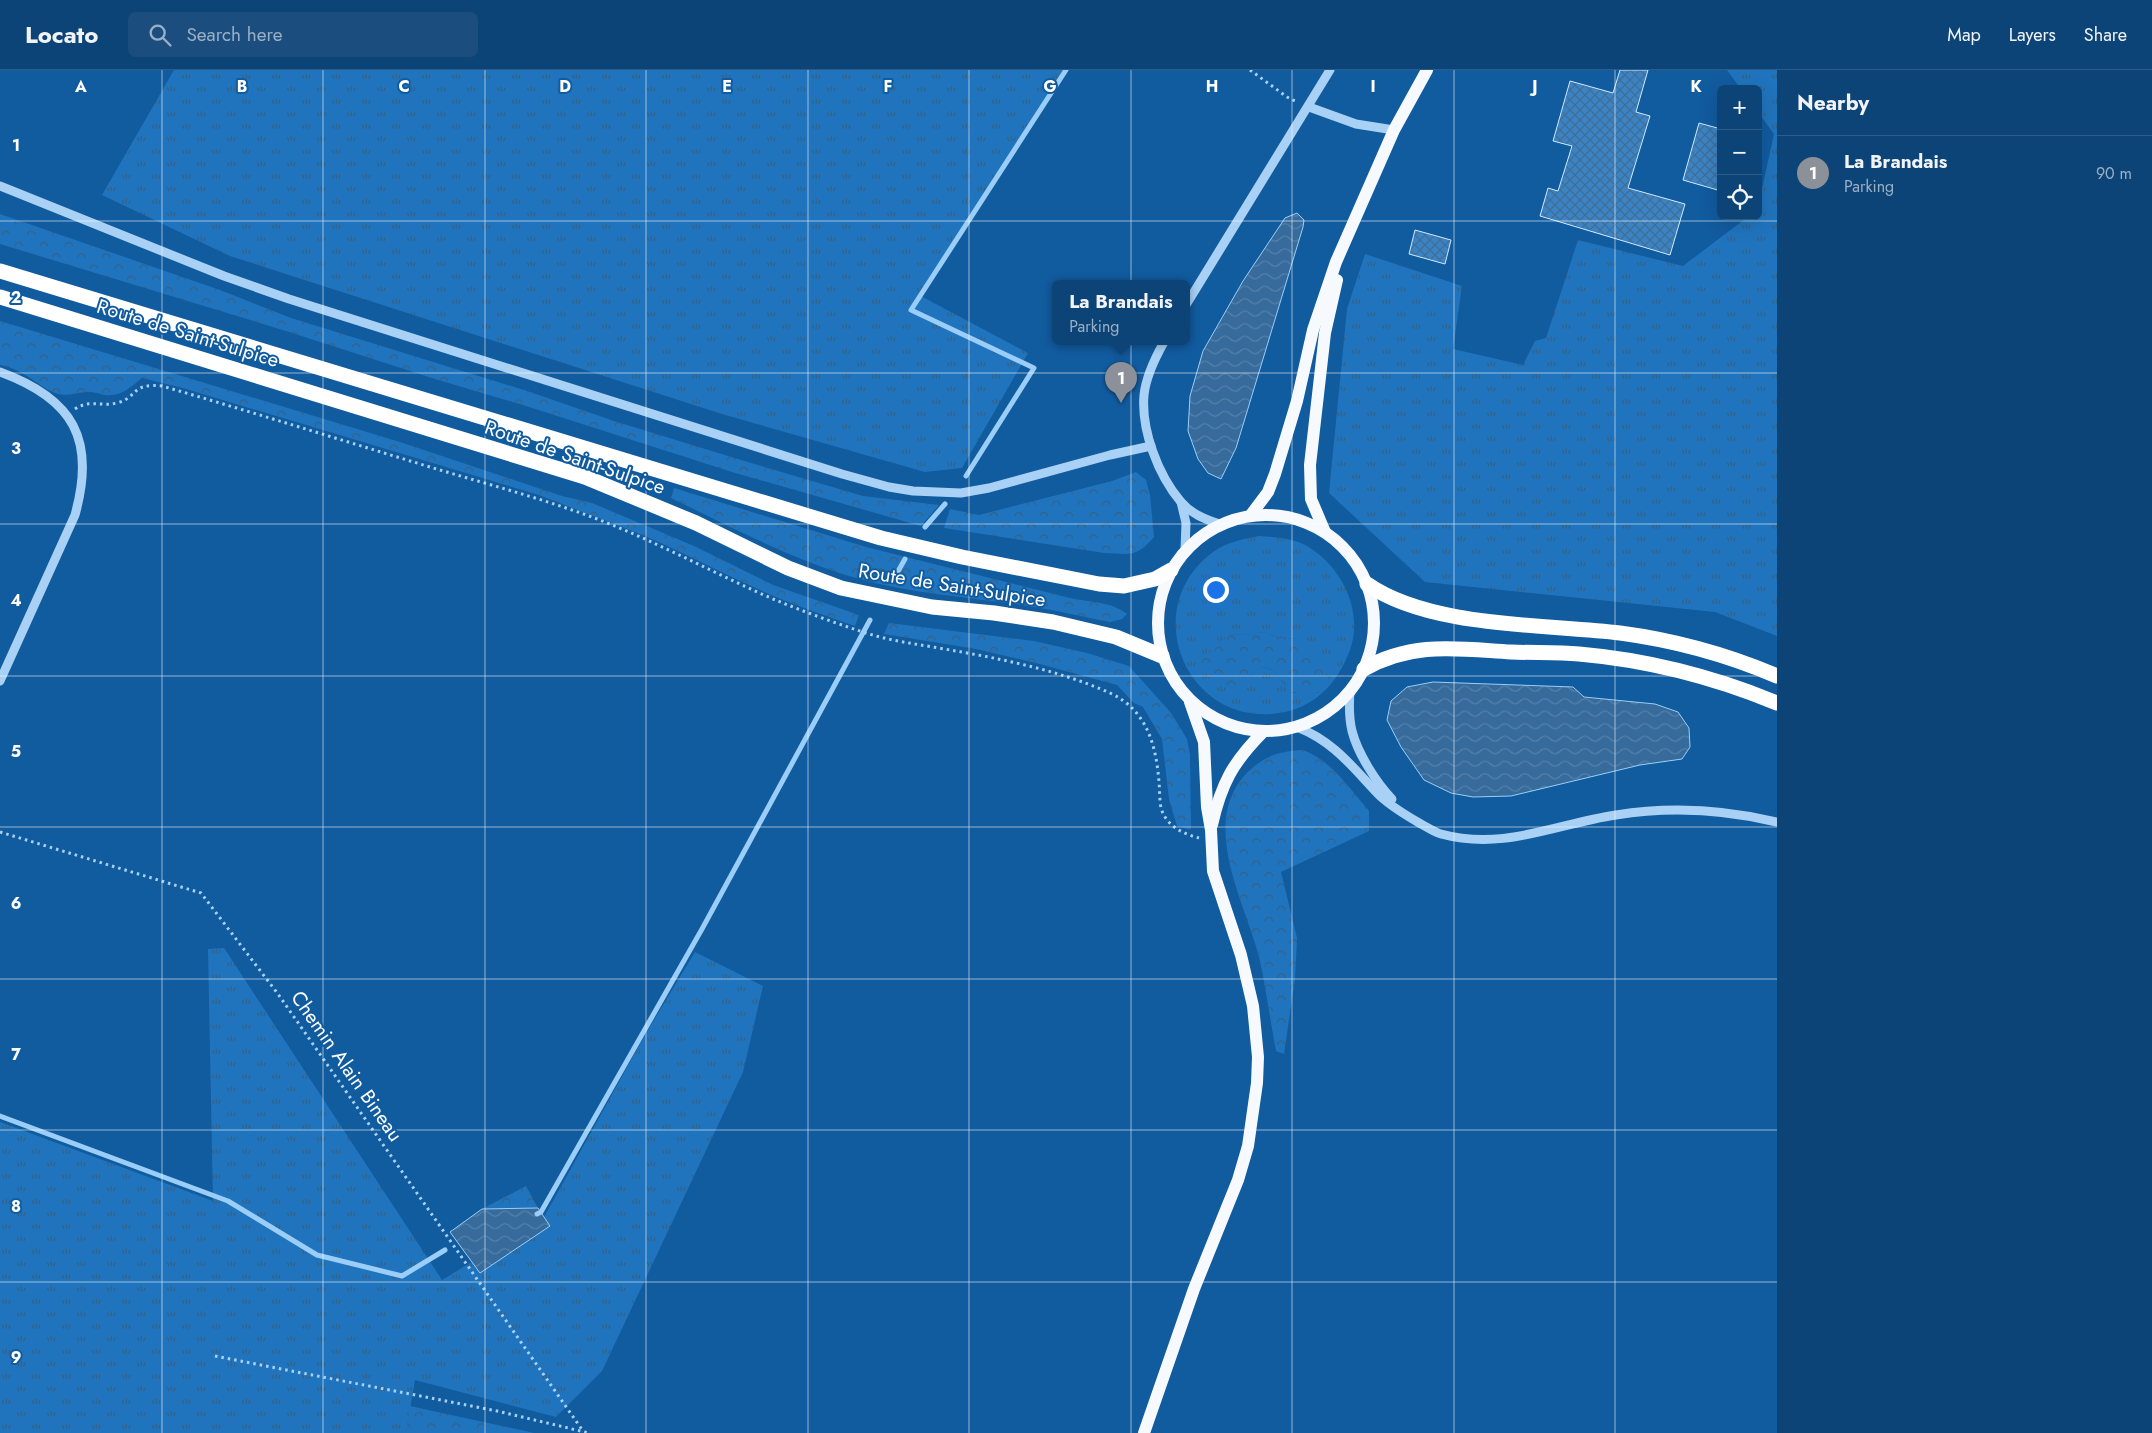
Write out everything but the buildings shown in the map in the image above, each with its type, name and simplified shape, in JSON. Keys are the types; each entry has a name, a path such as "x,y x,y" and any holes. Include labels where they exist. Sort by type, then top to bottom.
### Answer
{"highway":[{"name":"Route de Saint-Sulpice","path":"0,271 880,538 962,558 1038,573 1124,586 1155,578 1171,570"},
{"name":"Route de Saint-Sulpice","path":"0,296 585,477 696,523 788,568 841,588 932,607 994,613 1053,622 1116,637 1162,656"},
{"path":"1367,584 1394,600 1442,612 1517,624 1620,634 1659,640 1698,649 1777,676"},
{"path":"1364,669 1390,656 1414,650 1470,649 1578,654 1656,665 1694,673 1749,691 1777,703"}],"main road":[{"path":"1250,516 1268,492 1275,474 1297,400 1324,293 1394,130 1427,70"},
{"path":"1325,532 1311,499 1310,465 1325,333 1332,296 1353,224"},
{"path":"1250,516 1289,517 1308,523 1325,532 1350,554 1367,584 1374,626 1371,648 1364,669 1350,692 1326,713 1297,727 1263,732 1243,730 1224,724 1190,702 1178,688 1169,672 1162,656 1158,634 1158,612 1162,590 1171,570 1185,550 1220,524 1250,516"},
{"path":"1144,1433 1194,1289 1238,1180 1248,1146 1254,1110 1258,1057 1253,1006 1241,955 1216,884 1207,807 1204,742 1190,702"},
{"path":"1211,835 1219,796 1231,769 1263,732"}],"street":[{"path":"1190,299 1330,70"},
{"path":"1309,107 1356,124 1394,130"},
{"path":"0,186 224,276 290,299 842,474 889,487 928,492 961,493 989,488 1110,455 1151,446"},
{"path":"1163,345 1149,373 1144,394 1145,420 1151,446 1158,463 1181,502 1186,524 1185,550"},
{"path":"0,372 31,385 59,406 74,428 83,458 81,492 74,515 0,681"},
{"path":"1181,502 1194,513 1220,524"},
{"path":"1350,692 1352,732 1363,756 1385,792 1410,818"},
{"path":"1297,727 1330,744 1382,797 1410,818 1440,833 1474,840 1524,837 1615,815 1664,810 1705,809 1777,822"}],"path":[{"path":"1250,70 1287,98 1309,107"},
{"path":"66,416 81,404 117,403 140,386 162,386 527,495 590,517 655,542 776,600 874,636 999,660 1074,680 1115,696 1131,707 1150,734 1154,746 1158,763 1162,811 1168,821 1176,829 1188,835 1211,835"},
{"name":"Chemin Alain Bineau","path":"0,832 201,893 278,994 583,1431"},
{"path":"215,1356 497,1411 588,1433"}],"green space":[{"path":"174,70 1065,70 919,295 1028,353 962,468 925,472 722,414 230,256 102,195"},
{"path":"1727,70 1777,70 1777,636 1715,612 1425,582 1329,493 1347,309 1365,254 1462,286 1453,349 1523,365 1535,341 1546,338 1578,240 1683,266 1744,220 1762,220 1762,189 1774,134 1762,118 1762,85 1738,85"},
{"path":"0,214 220,290 291,318 527,391 614,421 863,496 939,505 921,526 732,472 286,331 0,244"},
{"path":"0,321 400,442 562,496 592,503 694,546 773,585 859,615 855,626 801,607 755,588 659,542 539,495 183,388 142,378 125,391 111,395 93,392 67,395 55,393 17,370 0,365"},
{"path":"1136,472 1146,480 1150,495 1154,537 1137,552 1104,553 944,528 950,509 979,515 1112,481"},
{"path":"674,488 866,547 1074,599 1108,605 1127,614 1122,619 1110,622 1038,608 899,588 856,578 808,562 671,498"},
{"path":"1259,536 1284,538 1307,546 1330,565 1339,577 1352,605 1354,635 1350,650 1340,671 1326,690 1308,704 1285,712 1251,713 1222,704 1199,685 1184,661 1176,633 1178,604 1190,576 1218,549 1235,541","holes":["1263,632 1278,637 1297,639 1285,688 1278,676 1269,669 1260,667 1249,677 1231,634 1246,635"]},
{"path":"889,623 1034,641 1087,653 1129,666 1171,713 1187,739 1190,755 1191,830 1177,826 1169,799 1162,739 1143,707 1134,703 1117,685 976,649 884,634"},
{"path":"1263,632 1278,637 1297,639 1310,649 1322,666 1329,681 1318,693 1296,694 1285,687 1273,671 1260,667 1239,690 1225,687 1215,682 1198,663 1231,634 1246,635"},
{"path":"1303,750 1331,768 1369,811 1369,831 1281,872 1297,938 1295,979 1284,1054 1276,1051 1259,957 1229,861 1226,836 1227,812 1235,789 1251,769 1263,760 1275,755 1288,751"},
{"path":"224,948 442,1280 543,1219 645,1035 695,952 763,986 743,1072 602,1371 556,1417 415,1380 406,1433 0,1433 0,1122 213,1201 208,949"},
{"path":"526,1186 538,1208 482,1209"},
{"path":"410,1406 534,1433 406,1433"}],"water":[{"path":"1297,213 1304,220 1303,227 1236,448 1221,479 1208,473 1198,459 1188,431 1190,396 1203,351 1243,281 1285,218"},
{"path":"1433,682 1573,687 1584,697 1655,704 1678,712 1689,728 1690,747 1682,759 1640,765 1511,796 1473,797 1451,793 1424,780 1401,747 1387,720 1391,701 1407,687"},
{"path":"538,1208 550,1226 480,1273 450,1232 482,1209"}],"waterway":[{"path":"966,476 1034,368 911,310 1066,70"},
{"path":"925,527 945,504"},
{"path":"892,582 905,559"},
{"path":"537,1214 541,1212 702,929 870,620"},
{"path":"0,1116 228,1201 317,1255 402,1276 445,1250"}],"place":[{"name":"La Brandais","path":"1121,403"}]}
